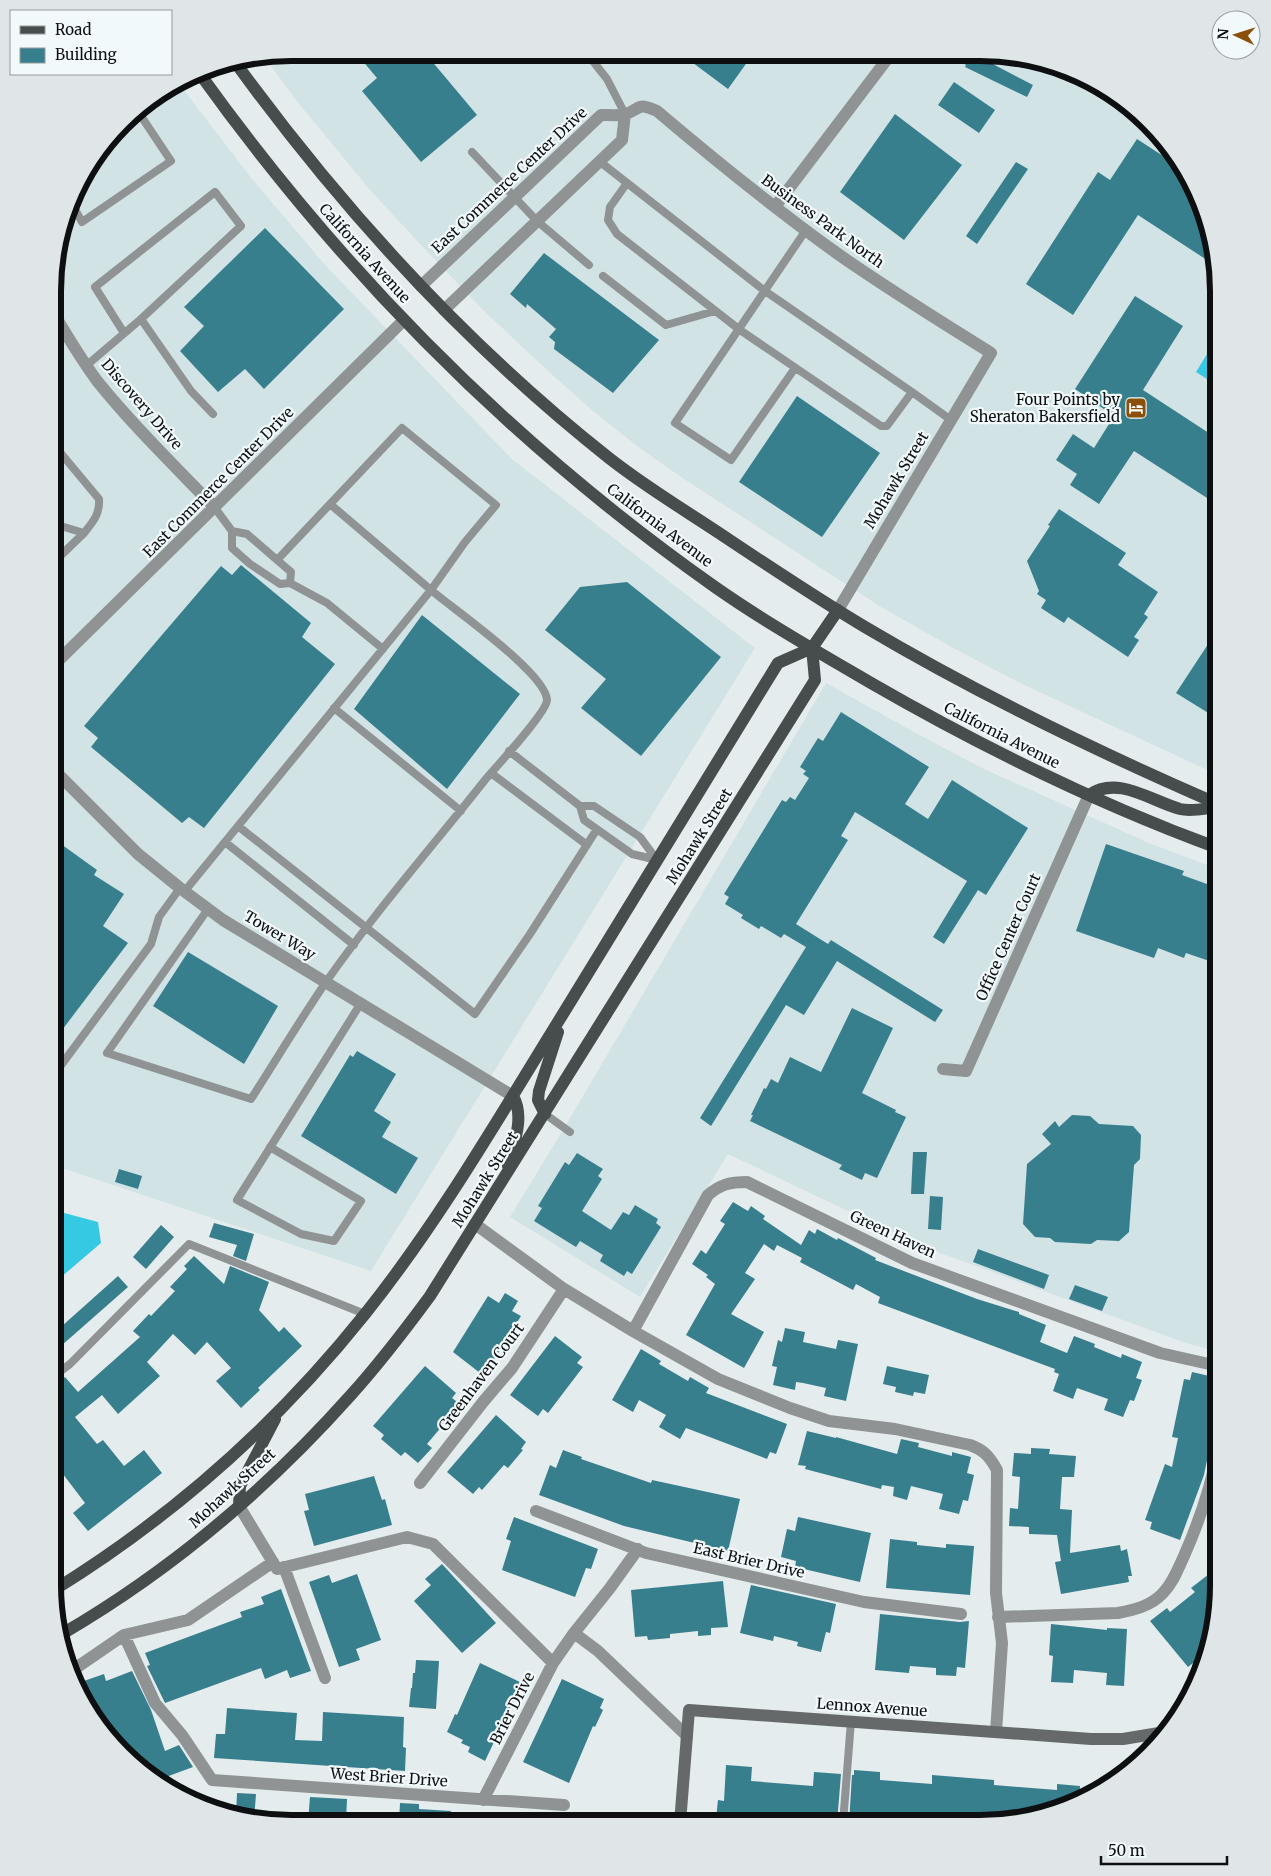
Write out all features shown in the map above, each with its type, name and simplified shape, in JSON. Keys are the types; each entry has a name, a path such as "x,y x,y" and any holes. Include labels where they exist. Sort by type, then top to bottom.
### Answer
{"main road":[{"name":"California Avenue","path":"239,67 351,210 421,286 537,398 610,459 651,489 783,576 932,665 1036,720 1210,801"},
{"name":"California Avenue","path":"204,79 292,195 432,350 592,494 718,588 812,648 916,709 1022,764 1089,795 1210,845"},
{"name":"Mohawk Street","path":"61,1585 110,1553 161,1515 215,1470 280,1410 324,1363 365,1314 409,1255 513,1096 778,662 812,648 838,610"},
{"name":"Mohawk Street","path":"66,1631 136,1587 188,1549 239,1506 306,1443 392,1348 430,1296 815,680 812,648"},
{"path":"1089,795 1096,790 1117,788 1182,809 1197,810 1210,807"},
{"path":"545,1114 538,1100 539,1091 565,1011"},
{"path":"506,1175 518,1125 519,1111 513,1096"},
{"path":"239,1506 240,1486 280,1410"}],"street":[{"path":"775,207 886,61"},
{"name":"Business Park North","path":"644,106 657,111 806,230 897,294 991,353"},
{"name":"East Commerce Center Drive","path":"421,286 601,115 625,114 635,108 644,106"},
{"path":"444,310 622,140 625,114"},
{"name":"East Commerce Center Drive","path":"61,658 404,320"},
{"name":"Discovery Drive","path":"61,325 87,365 130,420 215,508"},
{"name":"Mohawk Street","path":"838,610 991,353"},
{"name":"Tower Way","path":"61,777 138,854 208,909 513,1096"},
{"name":"Office Center Court","path":"943,1069 966,1071 1089,795"},
{"name":"Green Haven","path":"634,1331 708,1194 718,1186 732,1182 747,1182 912,1263 1160,1353 1210,1364"},
{"path":"475,1224 564,1289 718,1379 798,1411 829,1421 894,1429 980,1448 989,1456 997,1470 996,1573 998,1617 1002,1643 996,1732"},
{"name":"Greenhaven Court","path":"420,1484 483,1402 512,1368 564,1289"},
{"path":"998,1617 1118,1613 1143,1606 1162,1594 1172,1581 1197,1527 1210,1486"},
{"path":"239,1506 278,1564 325,1678"},
{"name":"East Brier Drive","path":"536,1511 646,1553 864,1602 961,1614"},
{"path":"77,1667 124,1635 188,1620 278,1564 407,1537 433,1544 553,1663"},
{"name":"Brier Drive","path":"483,1800 553,1663 638,1549"},
{"path":"574,1634 598,1652 687,1736"},
{"name":"West Brier Drive","path":"124,1635 155,1703 182,1736 212,1780 564,1805"},
{"name":"Lennox Avenue","path":"681,1815 689,1710 1099,1739 1123,1739 1156,1734"}],"lane":[{"path":"593,61 607,78 625,114"},
{"path":"76,211 82,222 171,161 141,116"},
{"path":"472,152 537,221 590,265"},
{"path":"599,161 766,291 951,420"},
{"path":"627,183 610,207 608,220 616,234 740,330 881,426 888,426 912,392"},
{"path":"87,365 141,319 241,226 215,192 96,287 124,333"},
{"path":"795,368 731,460 675,423 740,330 806,230"},
{"path":"603,276 666,325 715,311"},
{"path":"141,319 191,391 213,414"},
{"path":"61,1065 151,944 159,917 225,842 383,649 465,542 496,505 402,428 278,559"},
{"path":"61,454 98,499 99,508 95,520 61,555"},
{"path":"208,909 107,1053 251,1099 326,982 546,705 546,694 543,687 521,663 430,590 330,504"},
{"path":"215,508 232,531 232,548 250,564 280,584 290,583 327,604 383,649"},
{"path":"61,526 84,533"},
{"path":"232,531 247,534 278,559 291,572 290,583"},
{"path":"334,708 461,811"},
{"path":"509,751 580,806 584,820 597,830 632,854 658,860"},
{"path":"491,773 587,846"},
{"path":"580,806 594,806 640,837 658,860"},
{"path":"238,826 475,1014 530,934 597,830"},
{"path":"225,842 354,945"},
{"path":"270,1147 361,1201 334,1241 301,1234 237,1200 270,1147 361,1003"},
{"path":"545,1114 570,1132"},
{"path":"61,1371 188,1244 365,1314"},
{"path":"844,1815 851,1721"}],"shaded area":[{"path":"980,61 1010,63 1054,73 1082,85 1108,100 1132,118 1153,139 1171,163 1186,189 1198,217 1208,261 1210,291 1210,771 1020,683 955,649 881,607 641,449 594,412 484,311 370,190 300,105 268,63"},
{"path":"183,88 252,179 326,266 512,459 755,648 371,1271 61,1168 61,291 63,261 73,217 85,189 100,163 118,139 139,118"},
{"path":"826,683 982,768 1149,843 1210,866 1210,1350 1180,1341 924,1247 728,1154 640,1297 510,1217"}],"water":[{"path":"1210,349 1210,381 1196,372"},
{"path":"61,1212 98,1222 101,1243 61,1277"}],"building":[{"path":"363,61 432,61 477,115 421,162 362,91 377,78"},
{"path":"690,61 748,61 728,89"},
{"path":"960,61 988,62 1033,85 1027,97 965,67 966,65"},
{"path":"954,82 995,110 979,133 938,105"},
{"path":"895,114 962,165 904,240 840,192"},
{"path":"1137,139 1168,159 1176,172 1175,174 1179,177 1186,189 1198,217 1208,261 1138,215 1073,315 1026,284 1098,172 1110,180"},
{"path":"1016,162 1028,169 977,244 966,236"},
{"path":"265,228 344,309 264,389 245,369 218,392 180,351 204,326 184,307"},
{"path":"544,253 659,340 613,393 554,349 555,342 549,337 556,329 527,304 526,308 510,294"},
{"name":"Four Points by Sheraton Bakersfield","path":"1135,296 1183,326 1143,390 1210,434 1210,500 1134,451 1099,504 1070,485 1077,474 1056,460 1073,434 1094,448 1114,416 1075,389"},
{"path":"797,396 880,453 822,537 739,482"},
{"path":"1059,509 1126,553 1118,565 1158,592 1144,614 1148,617 1134,637 1139,640 1128,657 1068,617 1064,623 1041,608 1046,600 1037,594 1039,591 1027,561"},
{"path":"241,565 311,623 302,637 335,664 204,828 189,817 182,823 91,747 98,738 84,726 221,566 232,575"},
{"path":"627,582 721,657 641,756 581,708 606,679 545,630 580,587"},
{"path":"422,615 520,694 447,789 354,709"},
{"path":"1210,641 1210,714 1176,693"},
{"path":"841,712 929,767 905,804 928,819 952,780 1028,828 986,895 978,890 944,944 933,937 967,881 855,812 841,836 848,840 796,924 828,944 831,940 943,1010 935,1022 837,961 804,1015 786,1005 711,1126 700,1118 806,947 784,934 781,938 761,926 759,929 741,918 743,915 725,904 729,897 724,894 782,800 786,802 790,797 795,800 809,778 803,774 806,771 800,767 818,738 823,741"},
{"path":"61,844 97,870 94,875 124,894 103,926 128,943 61,1031 61,948 64,944 61,942"},
{"path":"1106,844 1184,871 1182,875 1210,885 1210,961 1186,953 1184,958 1158,948 1154,958 1076,931"},
{"path":"188,952 278,1006 244,1064 153,1006"},
{"path":"852,1008 893,1028 862,1093 906,1117 877,1178 865,1173 862,1180 839,1169 842,1165 750,1121 764,1088 766,1089 771,1079 778,1083 790,1057 821,1072"},
{"path":"357,1051 396,1074 374,1111 391,1122 382,1137 418,1158 396,1194 301,1136 350,1055 353,1057"},
{"path":"1072,1115 1090,1116 1099,1124 1133,1126 1141,1135 1140,1159 1134,1165 1129,1232 1119,1241 1097,1240 1091,1244 1055,1242 1050,1238 1035,1237 1023,1224 1027,1164 1051,1144 1042,1134 1055,1121 1059,1127"},
{"path":"913,1152 927,1152 924,1194 911,1194"},
{"path":"577,1153 603,1169 598,1176 602,1179 582,1211 611,1230 623,1212 629,1215 635,1205 658,1219 656,1223 661,1227 632,1274 627,1271 624,1276 600,1261 603,1255 580,1241 576,1247 534,1221 542,1208 538,1206 565,1162 569,1165"},
{"path":"119,1169 142,1176 138,1189 115,1182"},
{"path":"930,1196 943,1197 941,1230 928,1229"},
{"path":"733,1202 748,1211 751,1206 765,1216 763,1219 801,1245 809,1230 815,1234 817,1229 876,1258 875,1260 977,1299 1019,1312 1019,1314 1046,1325 1040,1342 1067,1353 1074,1336 1095,1344 1094,1347 1121,1358 1122,1354 1142,1362 1136,1378 1142,1380 1134,1401 1130,1400 1123,1417 1104,1410 1108,1399 1077,1388 1073,1399 1053,1391 1059,1374 1054,1372 1055,1369 878,1303 880,1297 856,1284 853,1290 800,1262 802,1258 777,1245 774,1251 764,1244 745,1273 755,1279 731,1314 764,1332 744,1368 686,1335 715,1284 706,1277 708,1275 692,1264 701,1250 706,1254 725,1224 720,1221"},
{"path":"214,1223 254,1234 246,1261 233,1256 237,1245 209,1237"},
{"path":"161,1225 174,1237 146,1269 133,1257"},
{"path":"978,1249 1049,1275 1044,1289 973,1262"},
{"path":"194,1256 224,1284 230,1266 269,1282 259,1310 279,1332 284,1327 302,1346 258,1388 260,1390 241,1408 216,1381 231,1368 207,1342 195,1355 173,1334 147,1362 160,1376 118,1414 102,1395 75,1417 97,1444 103,1440 124,1466 144,1450 162,1473 88,1531 73,1513 85,1503 61,1472 61,1380 65,1377 78,1392 140,1337 133,1331 149,1314 151,1316 175,1291 170,1287 187,1269 184,1266"},
{"path":"118,1276 128,1287 61,1346 61,1327"},
{"path":"1075,1285 1108,1297 1102,1311 1069,1299"},
{"path":"505,1293 518,1301 512,1311 521,1316 484,1376 453,1352 488,1296 499,1303"},
{"path":"785,1328 805,1332 803,1342 836,1349 838,1340 858,1344 846,1401 824,1396 826,1388 796,1382 795,1390 773,1385 777,1367 772,1366 778,1340 782,1342"},
{"path":"555,1336 582,1357 577,1363 583,1367 548,1413 543,1409 538,1416 510,1395"},
{"path":"641,1349 661,1361 659,1364 688,1381 690,1377 709,1388 706,1393 787,1424 776,1454 770,1452 767,1459 686,1428 680,1439 659,1427 666,1415 639,1400 633,1412 612,1400"},
{"path":"425,1366 456,1393 452,1398 465,1408 452,1424 448,1419 427,1444 432,1448 418,1463 405,1452 401,1456 381,1439 384,1435 373,1426"},
{"path":"887,1366 929,1375 925,1394 914,1392 913,1396 895,1392 896,1387 883,1384"},
{"path":"1192,1372 1210,1376 1210,1445 1204,1475 1180,1540 1150,1529 1152,1522 1145,1520 1165,1464 1172,1467 1178,1438 1172,1437 1184,1379 1190,1380"},
{"path":"496,1415 526,1442 521,1449 523,1450 508,1468 504,1465 482,1490 479,1487 473,1494 447,1472"},
{"path":"807,1431 897,1454 901,1439 919,1443 918,1447 952,1456 952,1452 971,1457 967,1473 974,1475 968,1501 963,1500 959,1514 939,1509 943,1494 911,1486 907,1500 893,1496 894,1487 882,1485 881,1489 805,1469 806,1466 798,1465"},
{"path":"1031,1448 1050,1449 1049,1454 1076,1456 1074,1477 1062,1477 1060,1509 1072,1510 1070,1553 1120,1545 1121,1551 1127,1549 1132,1576 1128,1576 1129,1582 1061,1594 1055,1562 1061,1561 1057,1535 1029,1534 1029,1527 1009,1526 1010,1508 1018,1509 1020,1477 1012,1476 1014,1453 1031,1454"},
{"path":"563,1450 582,1457 581,1459 651,1483 652,1480 740,1499 728,1551 624,1526 539,1495 550,1465 556,1468"},
{"path":"374,1476 382,1500 385,1499 392,1525 314,1546 304,1511 309,1510 305,1494"},
{"path":"514,1517 598,1549 591,1569 586,1568 575,1597 502,1570 511,1541 506,1539"},
{"path":"798,1517 871,1533 860,1582 795,1567 796,1561 781,1557 787,1529 795,1531"},
{"path":"890,1539 917,1542 917,1545 946,1548 946,1544 974,1546 970,1595 886,1588"},
{"path":"442,1564 496,1623 462,1653 414,1601 431,1585 425,1579"},
{"path":"357,1574 381,1640 356,1649 360,1660 339,1667 309,1582 329,1575 332,1583"},
{"path":"1210,1575 1208,1615 1202,1643 1199,1646 1201,1649 1198,1660 1188,1667 1150,1621 1167,1608 1170,1612 1195,1592 1191,1588"},
{"path":"723,1581 728,1627 711,1628 711,1635 698,1636 698,1631 670,1634 670,1638 648,1640 647,1636 635,1637 631,1590"},
{"path":"751,1585 836,1604 830,1633 826,1632 821,1652 797,1646 798,1642 774,1636 773,1641 740,1633"},
{"path":"281,1589 311,1671 290,1678 287,1670 265,1679 261,1668 165,1703 147,1666 150,1665 145,1653 242,1617 240,1612 264,1604 261,1597"},
{"path":"880,1614 960,1622 969,1621 965,1668 957,1667 956,1676 936,1675 936,1668 910,1666 909,1673 875,1670"},
{"path":"1051,1624 1107,1630 1107,1628 1127,1629 1124,1686 1106,1685 1107,1673 1074,1670 1073,1683 1051,1682 1053,1656 1049,1655"},
{"path":"416,1660 439,1661 436,1709 409,1707"},
{"path":"480,1663 522,1683 485,1761 468,1752 470,1747 461,1743 463,1740 447,1732 455,1714 457,1715"},
{"path":"132,1671 151,1710 165,1751 179,1745 193,1767 166,1778 139,1758 118,1737 100,1713 83,1681 104,1674 106,1681"},
{"path":"562,1679 604,1699 600,1708 603,1710 595,1727 593,1726 569,1783 523,1762"},
{"path":"227,1708 297,1713 295,1740 322,1741 323,1712 404,1717 403,1747 406,1748 405,1771 214,1758 216,1734 225,1734"},
{"path":"726,1765 752,1767 751,1781 813,1786 814,1772 841,1774 838,1815 716,1815 718,1800 724,1801"},
{"path":"854,1770 880,1772 880,1780 932,1784 932,1775 994,1780 994,1785 1057,1790 1057,1784 1080,1786 1080,1792 1054,1803 1008,1813 980,1815 850,1815 852,1775 854,1775"},
{"path":"237,1793 256,1794 255,1812 236,1808"},
{"path":"310,1797 347,1799 346,1815 309,1815"},
{"path":"400,1803 419,1804 419,1809 451,1811 451,1815 399,1815"}],"place":[{"name":"Four Points by Sheraton Bakersfield","path":"1136,408"}]}
